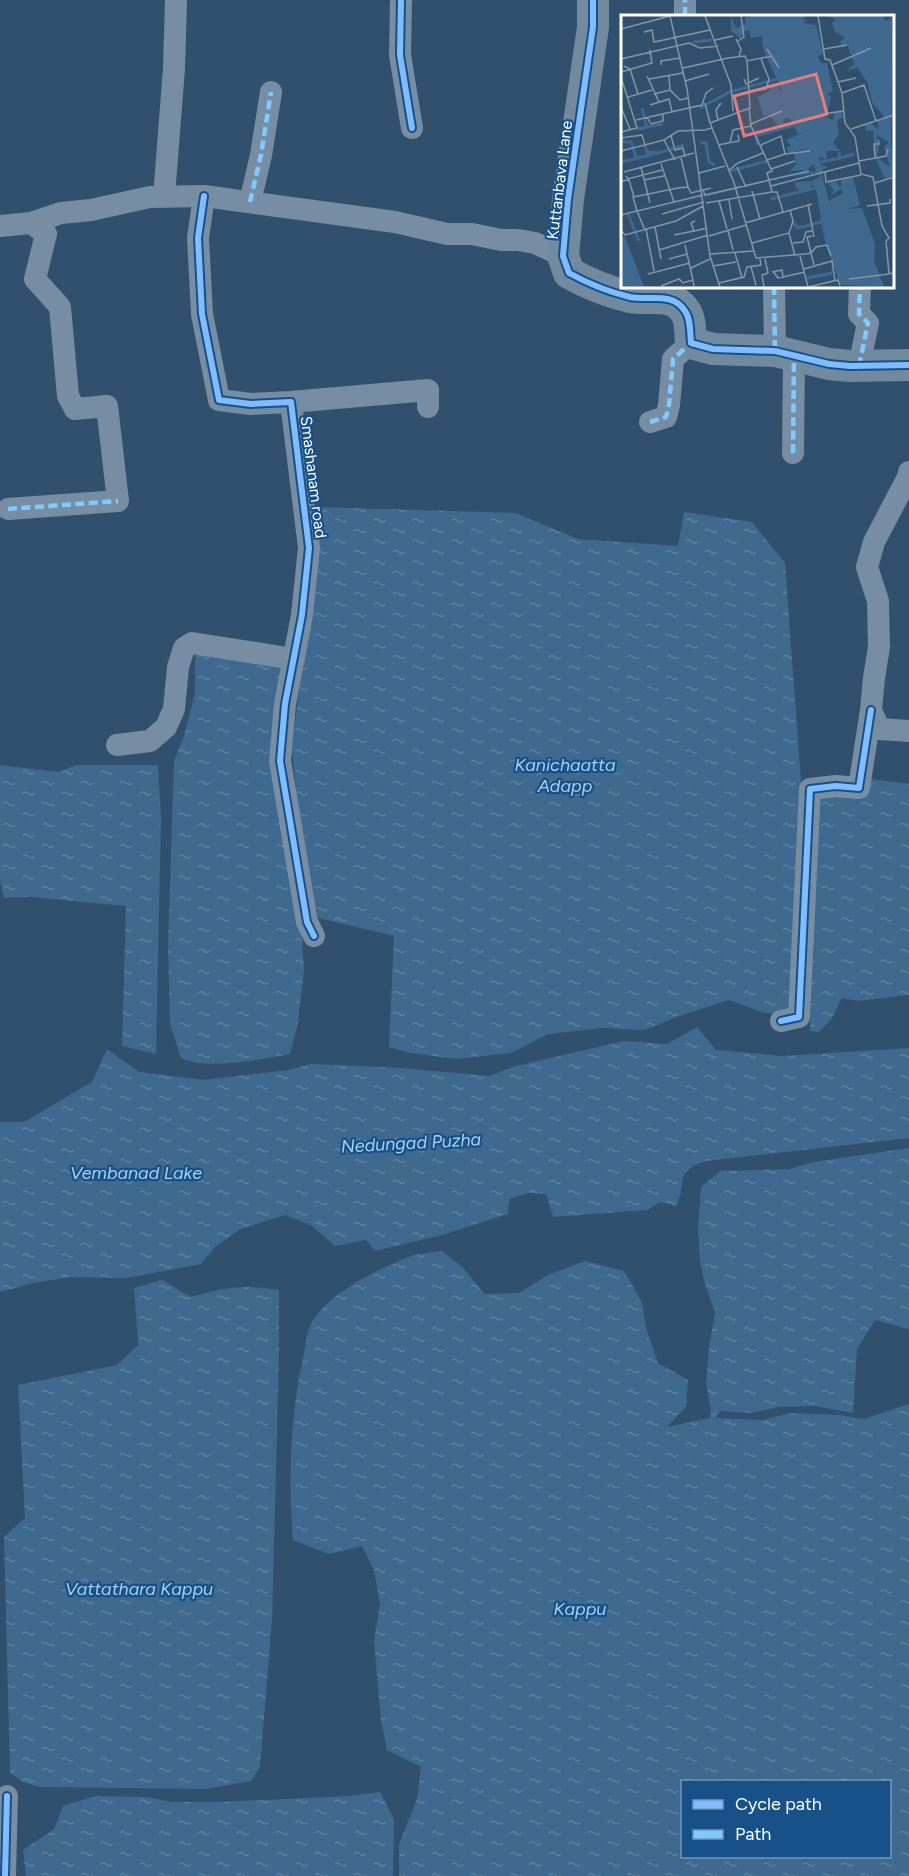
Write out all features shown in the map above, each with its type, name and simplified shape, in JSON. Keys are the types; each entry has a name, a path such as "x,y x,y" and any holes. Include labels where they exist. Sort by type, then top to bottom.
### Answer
{"street":[{"path":"164,196 174,69 176,0"},
{"path":"401,0 400,55 412,128"},
{"name":"Kuttanbava Lane","path":"594,0 593,27 568,199 563,256 569,273 583,281 631,297 675,301 687,315 692,343"},
{"path":"250,202 261,154 271,92"},
{"path":"0,226 31,223 61,213 91,210 164,196 204,196 394,222 447,234 472,234 501,240 536,243 563,256"},
{"name":"Smashanam road","path":"204,196 198,238 202,314 219,400 251,404 291,402 309,548 302,615 285,704 279,761 307,922 314,936"},
{"path":"8,509 118,501 107,406 75,409 68,396 60,307 35,279 46,234 31,223"},
{"path":"774,288 785,353 793,453"},
{"path":"859,366 868,323 859,314 860,288"},
{"path":"650,422 666,417 673,359 692,343 713,349 785,353 829,364 909,365"},
{"path":"291,402 428,390 428,407"},
{"path":"782,1022 799,1017 810,789 836,786 859,788 879,647 878,601 867,567 874,542 909,472"},
{"path":"117,745 150,741 166,727 174,709 178,667 184,648 192,643 294,659"},
{"path":"871,710 879,729 909,731"},
{"path":"5,1876 7,1796"}],"water":[{"name":"Kanichaatta Adapp","path":"320,507 515,513 578,539 678,546 684,512 752,522 785,563 802,795 792,1014 765,1013 729,1000 644,1030 602,1028 548,1034 511,1053 457,1059 411,1053 389,1047 394,936 318,918 299,821 292,749"},
{"path":"195,652 283,661 304,969 298,1023 290,1054 234,1063 192,1062 181,1058 170,1024 168,945 174,761 184,736 195,693"},
{"path":"0,765 59,772 76,765 158,765 161,818 156,1054 122,1046 126,906 30,897 4,898 0,880"},
{"path":"864,778 909,784 909,995 858,1001 842,998 832,1018 819,1032 810,1031 816,793"},
{"name":"Vembanad Lake","path":"697,1027 716,1050 782,1056 909,1048 909,1138 706,1161 695,1165 685,1174 676,1206 661,1202 647,1210 553,1217 546,1194 528,1193 509,1199 508,1214 442,1235 375,1251 366,1240 335,1246 311,1225 285,1215 241,1229 215,1247 201,1264 126,1278 71,1277 0,1292 0,1122 24,1122 92,1082 107,1049 139,1072 204,1080 288,1070 311,1064 401,1068 490,1076 512,1067 624,1041 667,1044"},
{"name":"Kappu","path":"909,1148 909,1329 875,1320 857,1349 853,1413 815,1406 779,1407 751,1413 720,1411 716,1418 763,1420 791,1413 838,1415 864,1419 909,1404 909,1876 399,1876 399,1844 417,1799 421,1767 387,1750 381,1721 374,1641 380,1604 374,1570 362,1546 329,1554 293,1540 291,1470 293,1423 299,1376 312,1322 321,1310 344,1290 372,1273 414,1255 442,1251 462,1267 485,1294 519,1293 548,1275 585,1261 624,1271 642,1302 646,1328 658,1363 688,1380 686,1407 667,1427 710,1418 706,1383 715,1313 700,1263 698,1230 701,1187 720,1171 789,1169 814,1162"},
{"name":"Vattathara Kappu","path":"162,1280 191,1297 234,1288 255,1287 279,1290 272,1620 260,1767 251,1781 205,1789 39,1787 23,1782 10,1773 4,1537 25,1518 18,1385 117,1365 138,1345 134,1288"},
{"path":"380,1792 394,1819 393,1876 26,1876 23,1850 54,1829 63,1806 95,1796 147,1797 172,1802 219,1802 349,1796"}],"marked path":[{"path":"685,0 685,15"},
{"path":"250,202 261,155 271,92"},
{"path":"774,288 775,351"},
{"path":"859,366 868,323 859,314 860,288"},
{"path":"650,422 666,417 673,359 691,343"},
{"path":"793,453 794,356"},
{"path":"8,509 118,501"}],"cycle path":[{"path":"401,0 400,55 412,128"},
{"path":"593,0 593,27 568,199 563,256 569,273 598,287 622,295 674,301 687,314 691,343 713,349 775,351 829,364 850,366 909,365"},
{"path":"204,196 198,238 202,314 219,400 251,404 291,402 309,548 302,615 285,704 280,761 307,922 314,936"},
{"path":"781,1021 799,1017 810,789 836,786 859,788 871,710"},
{"path":"5,1876 7,1796"}],"water label":[{"name":"Nedungad Puzha","path":"411,1143"}]}
